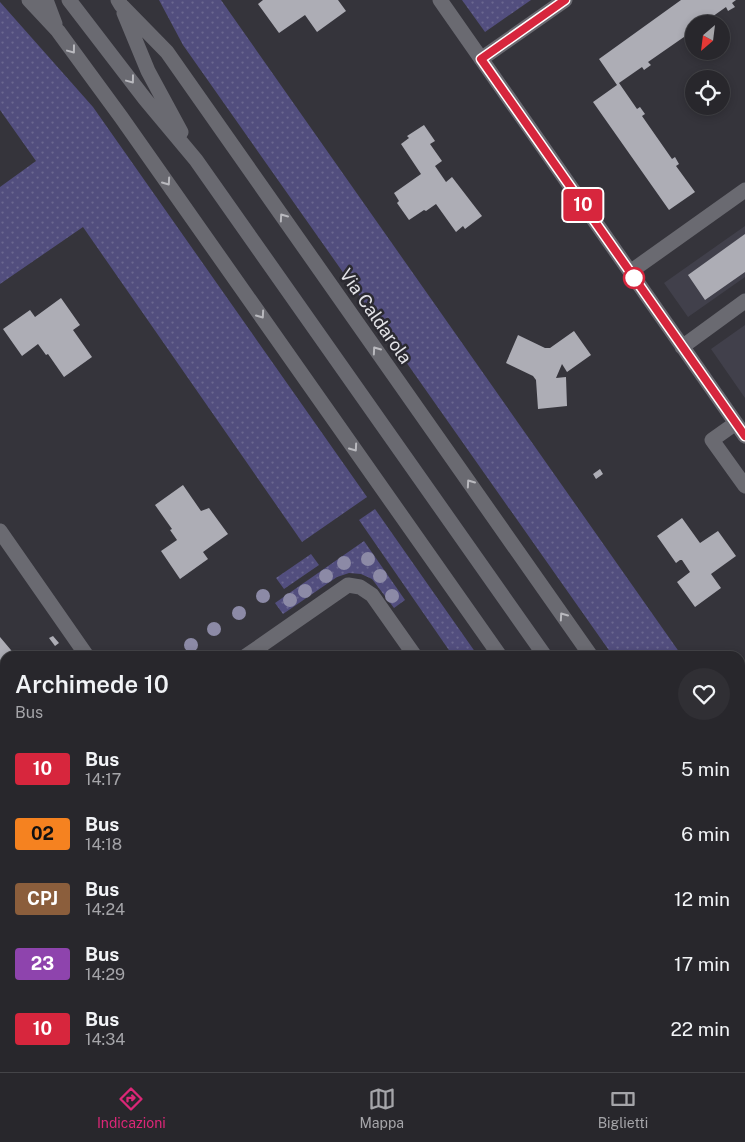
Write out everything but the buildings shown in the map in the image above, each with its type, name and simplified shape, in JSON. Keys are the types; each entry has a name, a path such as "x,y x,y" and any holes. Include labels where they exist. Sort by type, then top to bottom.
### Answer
{"street":[{"path":"29,0 58,31 121,117 496,651"},
{"path":"46,0 58,31"},
{"name":"Via Caldarola","path":"69,0 145,99 196,160 541,651"},
{"path":"440,0 745,436"},
{"path":"481,59 565,0"},
{"name":"Via Caldarola","path":"119,2 148,71 196,160"},
{"name":"Via Caldarola","path":"119,2 168,52 587,651"},
{"path":"630,272 745,190"},
{"path":"682,347 745,301"},
{"path":"736,423 712,440 745,486"},
{"path":"0,531 84,651"},
{"path":"253,651 348,585 360,587 372,595 411,651"}],"shaded area":[{"path":"159,0 221,0 678,651 609,651 183,45"},
{"path":"462,0 531,0 485,32"},
{"path":"0,2 93,107 367,497 302,542 83,227 0,284 0,187 36,161 0,110"},
{"path":"745,226 745,277 688,317 664,283"},
{"path":"745,325 745,398 711,349"},
{"path":"375,509 474,651 450,651 359,520"},
{"path":"364,541 405,600 394,608 372,579 361,574 349,573 337,577 283,614 275,603"},
{"path":"311,554 319,565 284,589 276,578"}],"bus line":[{"name":"10","path":"565,0 481,59 745,436"}]}
